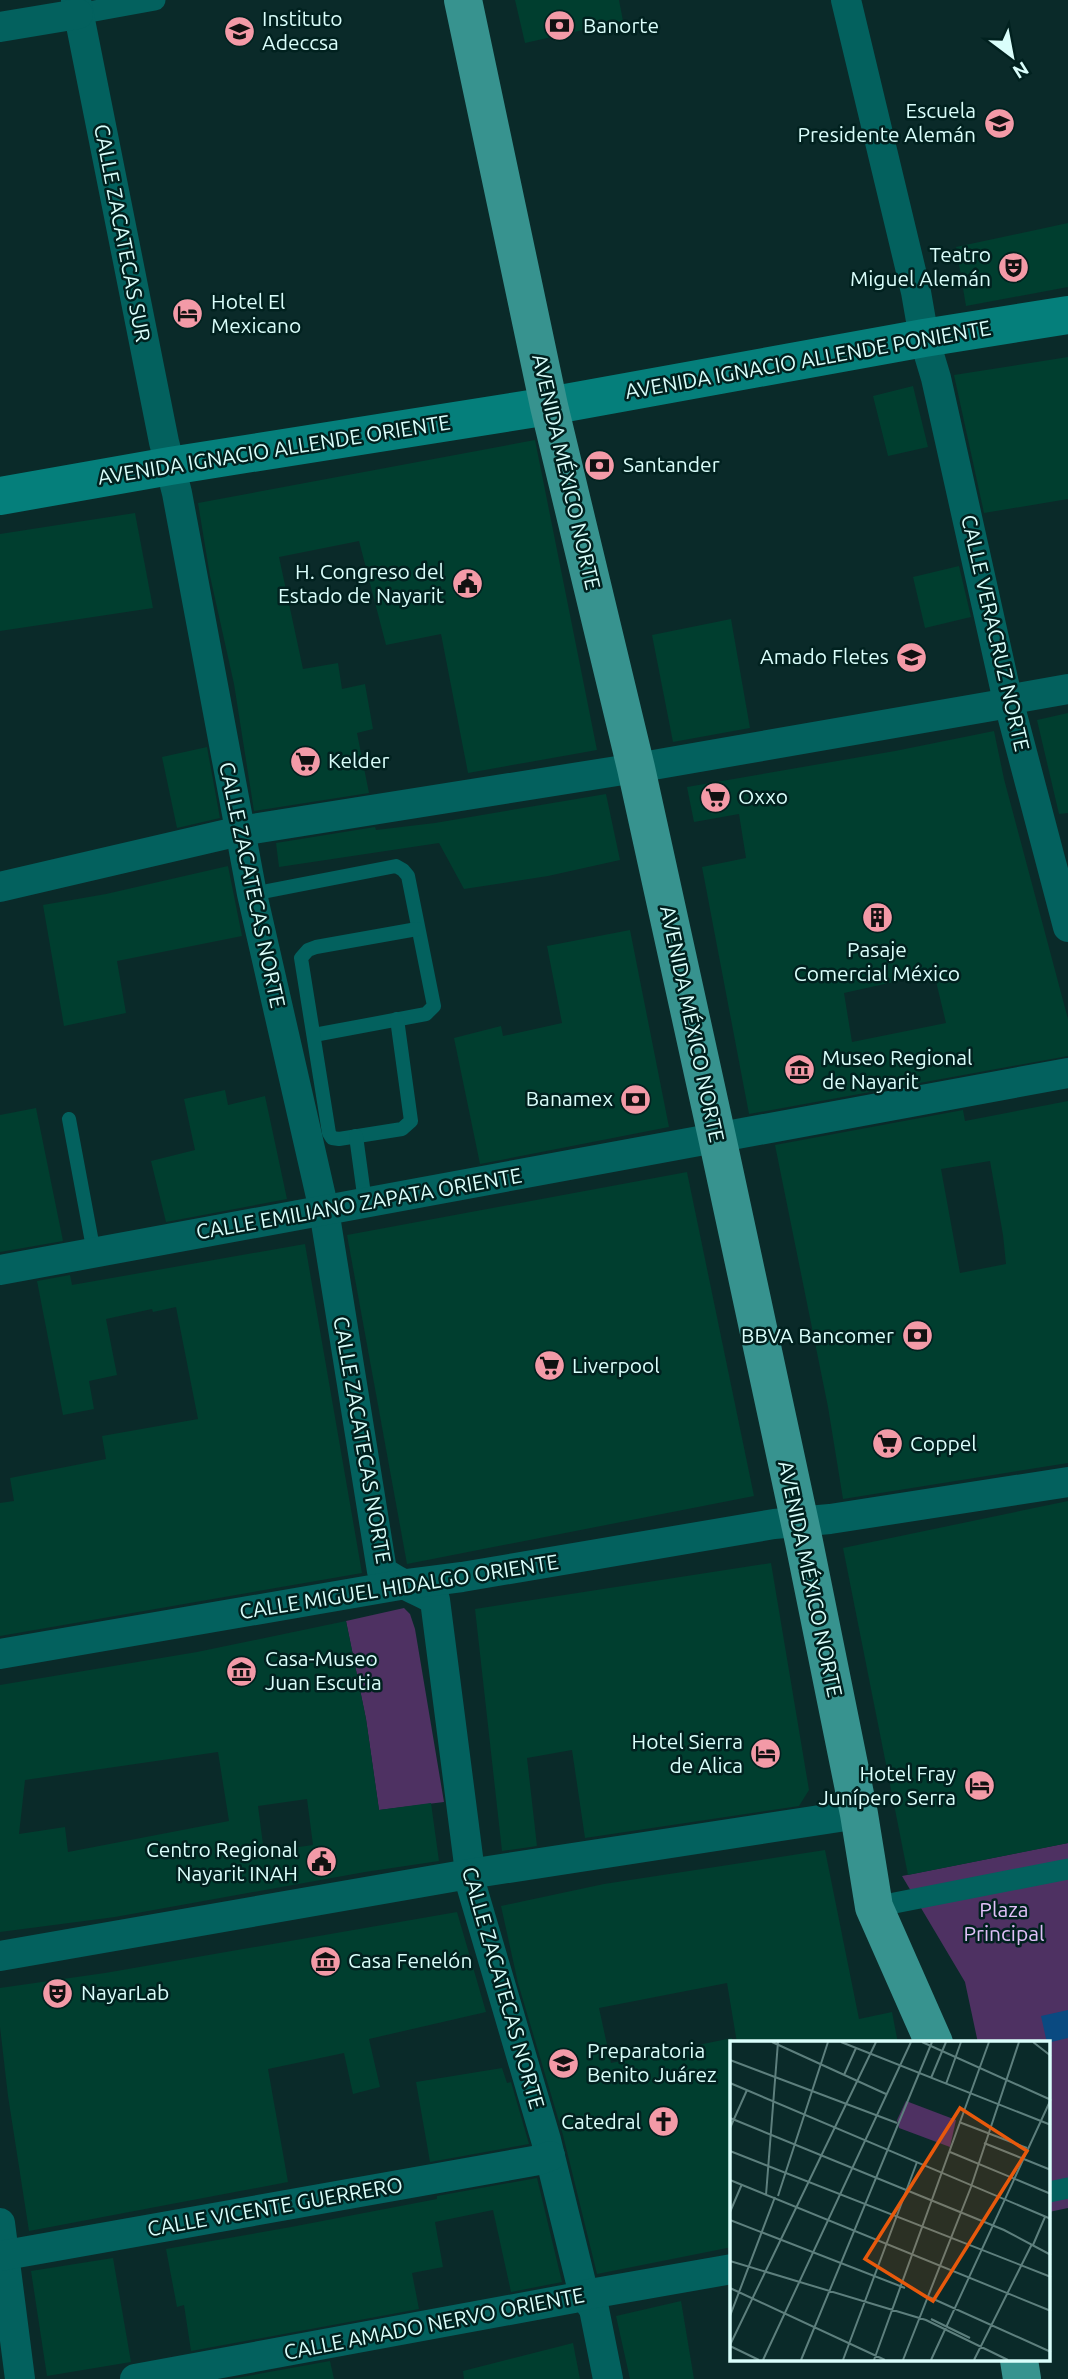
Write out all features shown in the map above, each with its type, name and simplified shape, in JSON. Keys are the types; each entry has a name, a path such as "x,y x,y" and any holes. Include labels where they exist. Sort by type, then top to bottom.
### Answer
{"main road":[{"name":"AVENIDA MÉXICO NORTE","path":"463,0 549,407 636,768 717,1137 859,1814 874,1908 933,2041"},
{"name":"AVENIDA IGNACIO ALLENDE PONIENTE","path":"549,407 924,338 1068,315"},
{"name":"AVENIDA IGNACIO ALLENDE ORIENTE","path":"0,496 170,466 549,407"}],"street":[{"path":"0,27 77,7 155,0"},
{"name":"CALLE VERACRUZ NORTE","path":"845,0 916,292 924,338 936,379 1010,702 1068,927"},
{"name":"CALLE ZACATECAS SUR","path":"77,7 170,466"},
{"name":"CALLE ZACATECAS NORTE","path":"170,466 180,506 252,894 324,1210 382,1571 400,1585 422,1592 435,1600 469,1874 550,2156 584,2295 594,2309 607,2379"},
{"path":"0,887 240,831 636,768 1010,702 1068,689"},
{"name":"CALLE EMILIANO ZAPATA ORIENTE","path":"0,1270 1068,1073"},
{"name":"CALLE MIGUEL HIDALGO ORIENTE","path":"0,1654 400,1585 799,1521 831,1519 1068,1482"},
{"path":"0,1956 469,1874 859,1814"},
{"path":"874,1908 1068,1869"},
{"name":"CALLE VICENTE GUERRERO","path":"2,2255 538,2161 550,2156"},
{"path":"1050,2192 1068,2188"},
{"path":"0,2223 20,2379"},
{"name":"CALLE AMADO NERVO ORIENTE","path":"135,2379 730,2269"}],"lane":[{"path":"252,894 396,866 408,876 434,1006 426,1014 314,1034"},
{"path":"397,1019 411,1121 402,1129 332,1138 329,1133 301,958 307,950 316,947 417,929"},
{"path":"69,1119 94,1253"},
{"path":"356,1136 365,1202"}],"green space":[{"path":"404,1608 410,1614 415,1629 444,1802 379,1810 366,1719 346,1621"},
{"name":"Plaza Principal","path":"1068,1843 1068,2208 1050,2212 1050,2041 978,2041 965,1982 902,1876"}],"water":[{"path":"1068,2010 1068,2038 1047,2041 1041,2016"}],"building":[{"name":"Banorte","path":"515,0 619,0 623,21 525,43"},
{"name":"Teatro Miguel Alemán","path":"1068,223 1068,287 966,306 956,247"},
{"path":"1068,357 1068,499 984,513 954,375"},
{"path":"913,386 928,447 888,456 873,396"},
{"path":"535,440 597,750 468,773 441,634 386,645 359,541 279,557 303,669 338,663 342,689 365,684 373,729 357,733 369,793 254,811 234,684 210,576 198,503"},
{"path":"135,513 153,608 0,631 0,534"},
{"path":"959,566 971,617 925,628 913,577"},
{"path":"731,619 750,728 673,742 652,635"},
{"path":"1068,713 1068,813 1059,814 1037,720"},
{"path":"994,731 1004,779 1068,1019 1068,1056 749,1114 702,867 746,858 739,814 694,822 687,787","holes":["934,973 946,1023 852,1042 844,993"]},
{"path":"207,747 220,818 177,828 162,757"},
{"path":"606,794 620,860 548,876 464,889 439,843 279,867 276,843 375,827 376,830 435,823"},
{"path":"228,866 242,936 117,961 126,1013 64,1026 43,905 106,894"},
{"path":"630,930 669,1127 480,1164 454,1038 501,1026 503,1036 562,1023 547,946"},
{"path":"225,1090 228,1105 265,1096 287,1199 166,1222 151,1161 195,1150 184,1099"},
{"path":"1068,1101 1068,1463 843,1499 828,1407 775,1145 963,1110 965,1121","holes":["990,1161 1006,1264 960,1273 941,1169"]},
{"path":"36,1108 63,1241 0,1252 0,1115"},
{"name":"Liverpool","path":"687,1172 754,1496 407,1564 347,1235"},
{"path":"305,1244 362,1573 0,1636 0,1503 14,1501 10,1478 106,1459 102,1436 198,1419 176,1307 106,1319 117,1375 89,1381 94,1409 63,1415 37,1281 70,1275 72,1285"},
{"path":"1068,1501 1068,1843 908,1875 843,1548"},
{"path":"771,1563 809,1790 799,1806 585,1838 572,1750 527,1758 537,1846 502,1851 475,1609"},
{"path":"346,1621 366,1719 379,1810 431,1803 439,1861 115,1917 0,1932 0,1685 197,1652","holes":["218,1752 229,1821 68,1852 65,1827 19,1834 25,1780","307,1799 313,1845 264,1852 258,1806"]},
{"path":"825,1850 859,2019 892,2012 898,2041 737,2041 727,1983 599,2008 611,2063 732,2038 732,2041 730,2247 597,2274 563,2135 518,1983 501,1906 604,1884"},
{"path":"457,1912 486,2012 369,2039 380,2087 353,2094 344,2053 268,2069 288,2182 29,2231 8,2096 0,2027 0,1988 105,1973"},
{"path":"502,2068 507,2083 511,2082 529,2144 430,2162 416,2082"},
{"path":"537,2178 562,2282 511,2292 493,2210 435,2222 443,2267 412,2273 419,2309 191,2351 184,2305 177,2307 166,2249"},
{"path":"113,2258 131,2362 47,2376 31,2271"},
{"path":"681,2301 694,2379 630,2379 616,2316"},
{"path":"573,2343 580,2379 464,2379 463,2371"},
{"path":"330,2361 334,2379 231,2379"}],"place":[{"name":"Banorte","path":"560,26"},
{"name":"Instituto Adeccsa","path":"239,31"},
{"name":"Escuela Presidente Alemán","path":"999,123"},
{"name":"Teatro Miguel Alemán","path":"1014,267"},
{"name":"Hotel El Mexicano","path":"188,314"},
{"name":"Santander","path":"600,465"},
{"name":"H. Congreso del Estado de Nayarit","path":"467,584"},
{"name":"Amado Fletes","path":"912,657"},
{"name":"Kelder","path":"305,761"},
{"name":"Oxxo","path":"715,797"},
{"name":"Pasaje Comercial México","path":"877,918"},
{"name":"Museo Regional de Nayarit","path":"799,1070"},
{"name":"Banamex","path":"636,1099"},
{"name":"BBVA Bancomer","path":"917,1336"},
{"name":"Liverpool","path":"549,1366"},
{"name":"Coppel","path":"887,1444"},
{"name":"Casa-Museo Juan Escutia","path":"242,1671"},
{"name":"Hotel Sierra de Alica","path":"766,1754"},
{"name":"Hotel Fray Junípero Serra","path":"979,1786"},
{"name":"Centro Regional Nayarit INAH","path":"321,1862"},
{"name":"Casa Fenelón","path":"325,1961"},
{"name":"NayarLab","path":"58,1993"},
{"name":"Preparatoria Benito Juárez","path":"564,2063"},
{"name":"Catedral","path":"664,2122"}]}
